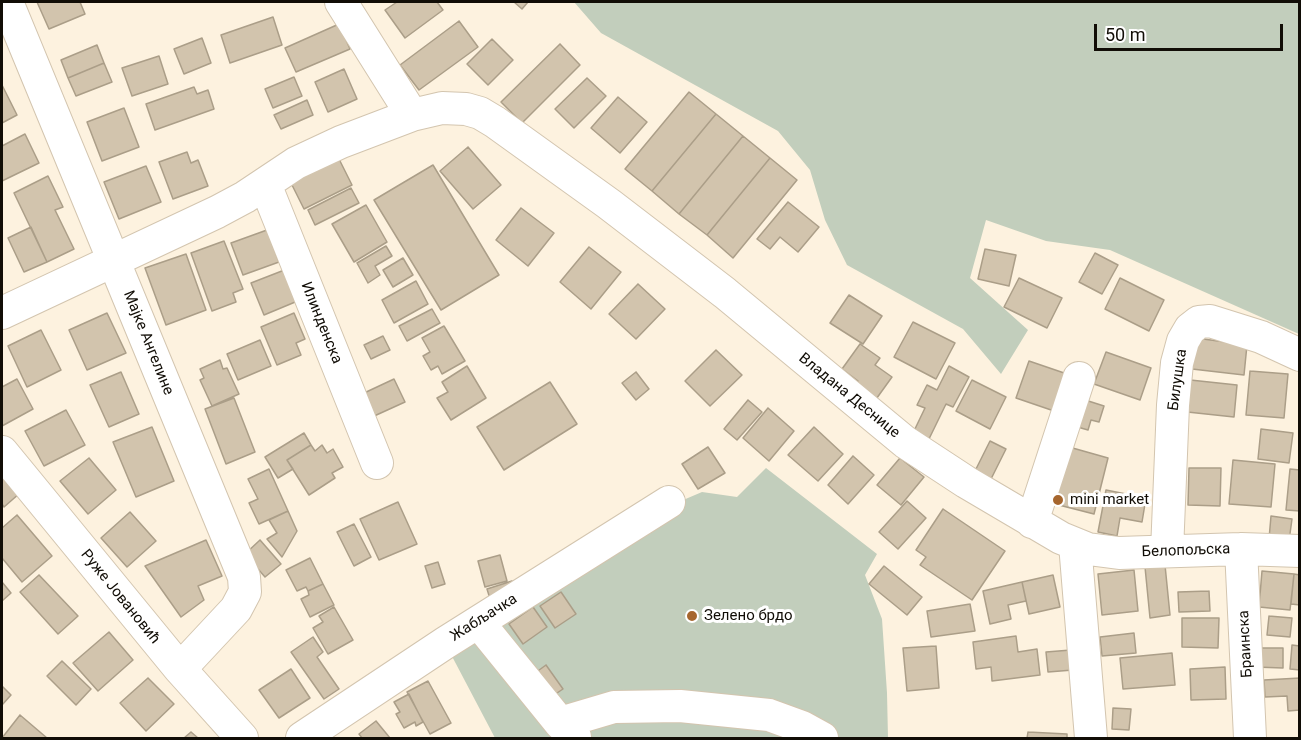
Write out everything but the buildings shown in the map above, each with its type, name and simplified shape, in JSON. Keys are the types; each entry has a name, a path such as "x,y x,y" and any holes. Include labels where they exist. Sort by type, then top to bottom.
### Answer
{"street":[{"name":"Мајке Ангелине","path":"7,2 115,261 245,584 243,600 180,669"},
{"path":"5,304 115,261 217,212 296,163 340,142 412,115 341,2"},
{"name":"Владана Деснице","path":"412,115 454,108 480,113 645,231 725,293 905,442 1032,522 1074,544"},
{"name":"Илинденска","path":"265,183 376,463"},
{"name":"Билушка","path":"1167,551 1173,405 1178,363 1183,341 1190,329 1199,322 1210,321 1261,337 1299,355"},
{"path":"1032,522 1079,378"},
{"name":"Руже Јовановић","path":"2,452 180,669 242,738"},
{"name":"Жабљачка","path":"302,738 445,643 669,502"},
{"path":"1074,544 1090,738"},
{"name":"Белопољска","path":"1074,544 1101,552 1242,549 1299,551"},
{"name":"Браинска","path":"1242,549 1250,738"},
{"path":"488,617 568,730 614,707 680,706 769,715 802,727 822,738"}],"green space":[{"path":"574,2 1299,2 1299,334 1110,250 1046,241 986,220 970,278 1028,330 1001,374 963,329 847,265 825,220 810,170 778,131 601,33"},
{"path":"766,468 877,554 865,575 882,619 888,738 495,738 445,643 648,515 702,492 737,497"}],"place":[{"name":"mini market","path":"1058,500"},
{"name":"Зелено брдо","path":"692,616"}]}
